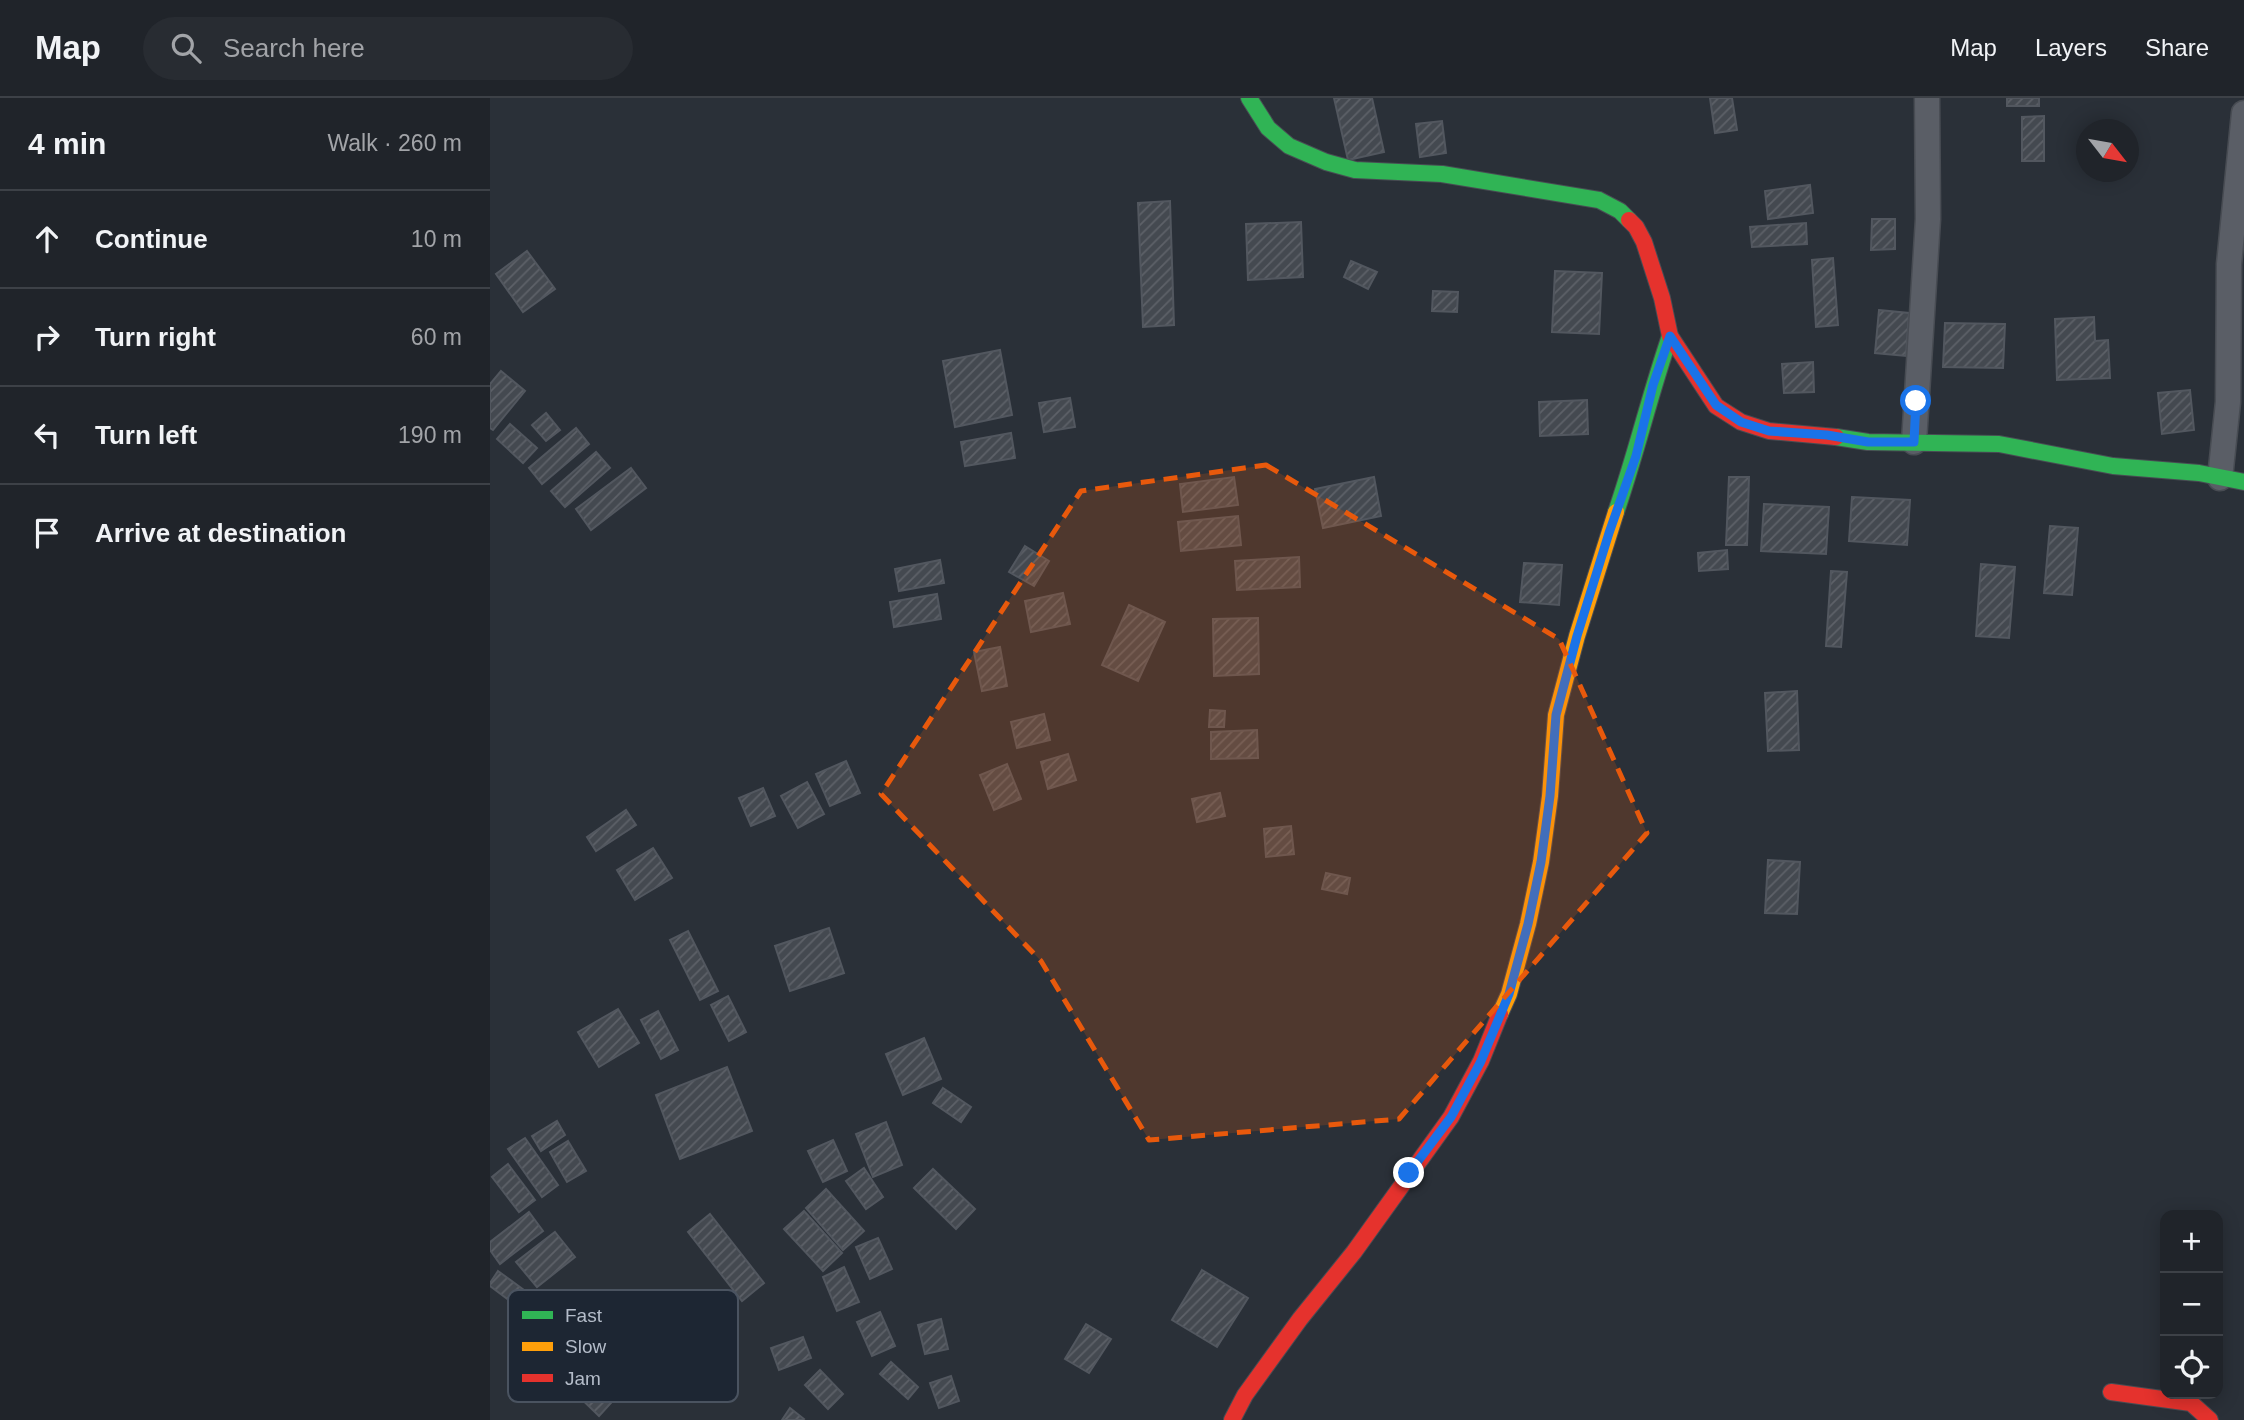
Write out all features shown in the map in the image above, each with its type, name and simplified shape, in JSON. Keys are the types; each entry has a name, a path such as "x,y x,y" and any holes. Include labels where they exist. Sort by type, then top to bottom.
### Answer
{"street":[{"path":"1249,98 1268,128 1289,146 1325,162 1355,170 1442,174 1599,200 1620,211 1636,227 1644,242 1662,298 1670,336 1716,405 1741,422 1769,431 1827,435 1868,442 1999,444 2113,466 2199,473 2232,480 2228,402 2229,264 2244,113"},
{"path":"1914,442 1928,219 1927,98"},
{"path":"1232,1420 1245,1395 1354,1252 1451,1117 1481,1061 1509,994 1541,862 1550,796 1556,715 1577,636 1636,456 1653,385 1670,336"},
{"path":"2111,1392 2191,1403 2210,1420"}],"highlighted area":[{"path":"1266,465 1559,639 1647,833 1399,1119 1149,1140 1041,961 881,794 1081,491"}],"building":[{"path":"1334,98 1372,98 1384,152 1348,160"},
{"path":"1710,98 1732,98 1737,130 1715,133"},
{"path":"2007,98 2039,98 2039,106 2007,106"},
{"path":"2044,116 2044,161 2022,161 2022,117"},
{"path":"1442,121 1446,153 1420,157 1416,124"},
{"path":"1810,185 1813,213 1768,219 1765,191"},
{"path":"1170,201 1174,325 1143,327 1138,203"},
{"path":"1872,219 1895,219 1895,249 1871,250"},
{"path":"1301,222 1303,277 1248,280 1246,224"},
{"path":"1806,223 1807,244 1752,247 1750,227"},
{"path":"527,251 555,289 523,312 496,274"},
{"path":"1833,258 1838,325 1816,327 1812,260"},
{"path":"1351,261 1377,272 1368,289 1344,277"},
{"path":"1555,271 1602,273 1599,334 1552,332"},
{"path":"1433,291 1458,292 1457,312 1432,311"},
{"path":"1879,310 1909,313 1906,356 1875,353"},
{"path":"2094,317 2095,341 2108,340 2110,378 2057,380 2055,319"},
{"path":"1945,323 2005,324 2003,368 1943,367"},
{"path":"1000,350 1012,415 955,427 943,361"},
{"path":"1813,362 1814,392 1784,393 1782,364"},
{"path":"501,371 525,391 493,430 490,428 490,384"},
{"path":"2190,390 2194,430 2162,434 2158,393"},
{"path":"1070,398 1075,427 1044,432 1039,403"},
{"path":"1587,400 1588,434 1540,436 1539,402"},
{"path":"546,413 560,430 546,441 532,425"},
{"path":"510,424 537,448 523,463 497,439"},
{"path":"576,428 589,444 542,484 529,468"},
{"path":"1011,433 1015,458 965,466 961,442"},
{"path":"596,452 610,468 565,507 551,491"},
{"path":"631,468 646,488 591,530 576,509"},
{"path":"1234,477 1238,505 1183,512 1180,484"},
{"path":"1374,477 1381,516 1323,528 1315,489"},
{"path":"1729,477 1749,477 1747,545 1726,545"},
{"path":"1852,497 1910,500 1907,545 1849,541"},
{"path":"1764,504 1829,507 1826,554 1761,551"},
{"path":"1238,516 1241,545 1181,551 1178,522"},
{"path":"2050,526 2078,528 2072,595 2044,593"},
{"path":"1025,546 1049,561 1034,586 1009,572"},
{"path":"1727,550 1728,569 1699,571 1698,553"},
{"path":"1299,557 1300,587 1237,590 1235,561"},
{"path":"940,560 944,583 899,591 895,569"},
{"path":"1524,563 1562,565 1559,605 1520,602"},
{"path":"1981,564 2015,567 2009,638 1976,636"},
{"path":"1831,571 1847,572 1841,647 1826,646"},
{"path":"1063,593 1070,624 1031,632 1025,601"},
{"path":"937,594 941,619 894,627 890,602"},
{"path":"1129,605 1165,622 1138,681 1102,665"},
{"path":"1258,618 1259,674 1214,676 1213,619"},
{"path":"1000,647 1007,686 982,691 974,652"},
{"path":"1797,691 1799,750 1768,751 1765,693"},
{"path":"1210,710 1225,711 1224,727 1209,727"},
{"path":"1044,714 1050,740 1017,748 1011,722"},
{"path":"1257,730 1258,758 1211,759 1211,732"},
{"path":"1068,754 1076,780 1048,789 1041,762"},
{"path":"846,761 860,793 830,806 816,774"},
{"path":"1007,764 1021,799 994,810 980,775"},
{"path":"807,782 824,814 798,828 781,796"},
{"path":"763,788 775,816 751,826 739,798"},
{"path":"1220,793 1225,816 1197,822 1192,799"},
{"path":"626,810 636,825 596,851 587,837"},
{"path":"1291,826 1294,854 1266,857 1264,829"},
{"path":"653,848 672,878 635,900 617,870"},
{"path":"1768,860 1800,862 1797,914 1765,913"},
{"path":"1326,873 1350,878 1347,894 1322,889"},
{"path":"829,928 844,973 790,991 775,946"},
{"path":"688,931 718,991 700,1000 670,940"},
{"path":"728,996 746,1032 729,1041 711,1005"},
{"path":"618,1009 639,1043 599,1067 578,1032"},
{"path":"658,1011 678,1050 661,1059 641,1020"},
{"path":"924,1038 941,1079 903,1095 886,1054"},
{"path":"727,1067 752,1131 680,1159 656,1095"},
{"path":"943,1088 971,1107 961,1122 933,1103"},
{"path":"557,1121 565,1135 541,1151 532,1136"},
{"path":"886,1122 902,1165 873,1177 856,1134"},
{"path":"525,1138 558,1185 542,1197 508,1149"},
{"path":"833,1140 847,1171 823,1182 808,1151"},
{"path":"568,1141 586,1171 567,1182 550,1152"},
{"path":"508,1164 535,1200 519,1212 492,1177"},
{"path":"864,1168 883,1197 866,1209 846,1181"},
{"path":"933,1169 975,1209 956,1229 914,1188"},
{"path":"826,1189 864,1231 843,1250 806,1208"},
{"path":"804,1211 842,1253 823,1271 784,1229"},
{"path":"529,1212 543,1231 500,1264 490,1250 490,1242"},
{"path":"710,1214 764,1283 742,1301 738,1290 733,1290 688,1232"},
{"path":"555,1232 575,1257 537,1287 516,1262"},
{"path":"878,1238 892,1269 870,1279 856,1247"},
{"path":"844,1267 859,1302 837,1311 823,1277"},
{"path":"1202,1270 1248,1298 1217,1347 1172,1320"},
{"path":"498,1271 524,1290 508,1290 508,1300 490,1286"},
{"path":"880,1312 895,1346 872,1356 857,1322"},
{"path":"941,1319 948,1349 925,1354 918,1325"},
{"path":"1086,1324 1111,1339 1089,1373 1065,1359"},
{"path":"803,1337 811,1358 779,1370 771,1348"},
{"path":"891,1362 918,1387 908,1399 880,1374"},
{"path":"820,1370 843,1394 828,1409 805,1385"},
{"path":"951,1376 959,1401 939,1408 930,1383"},
{"path":"585,1402 612,1402 599,1416"},
{"path":"790,1408 804,1419 782,1420"}],"traffic: fast":[{"path":"1249,98 1268,128 1289,146 1326,162 1355,170 1442,174 1599,200 1620,211 1629,220"},
{"path":"1616,512 1670,336"},
{"path":"1836,437 1868,442 1999,444 2113,466 2199,473 2244,482"}],"traffic: slow":[{"path":"1500,1014 1509,994 1528,924 1541,862 1550,796 1556,715 1577,636 1616,512"}],"traffic: jam":[{"path":"1629,220 1644,242 1662,298 1670,336 1716,406 1741,422 1769,431 1836,437"},
{"path":"1232,1420 1245,1395 1300,1319 1354,1252 1451,1117 1481,1061 1500,1014"},
{"path":"2111,1392 2191,1403 2210,1420"}],"route":[{"path":"1409,1173 1451,1117 1481,1061 1509,994 1541,862 1550,796 1556,715 1577,636 1636,456 1653,385 1670,336 1716,405 1741,422 1769,431 1827,435 1868,442 1914,442 1916,401"}]}
